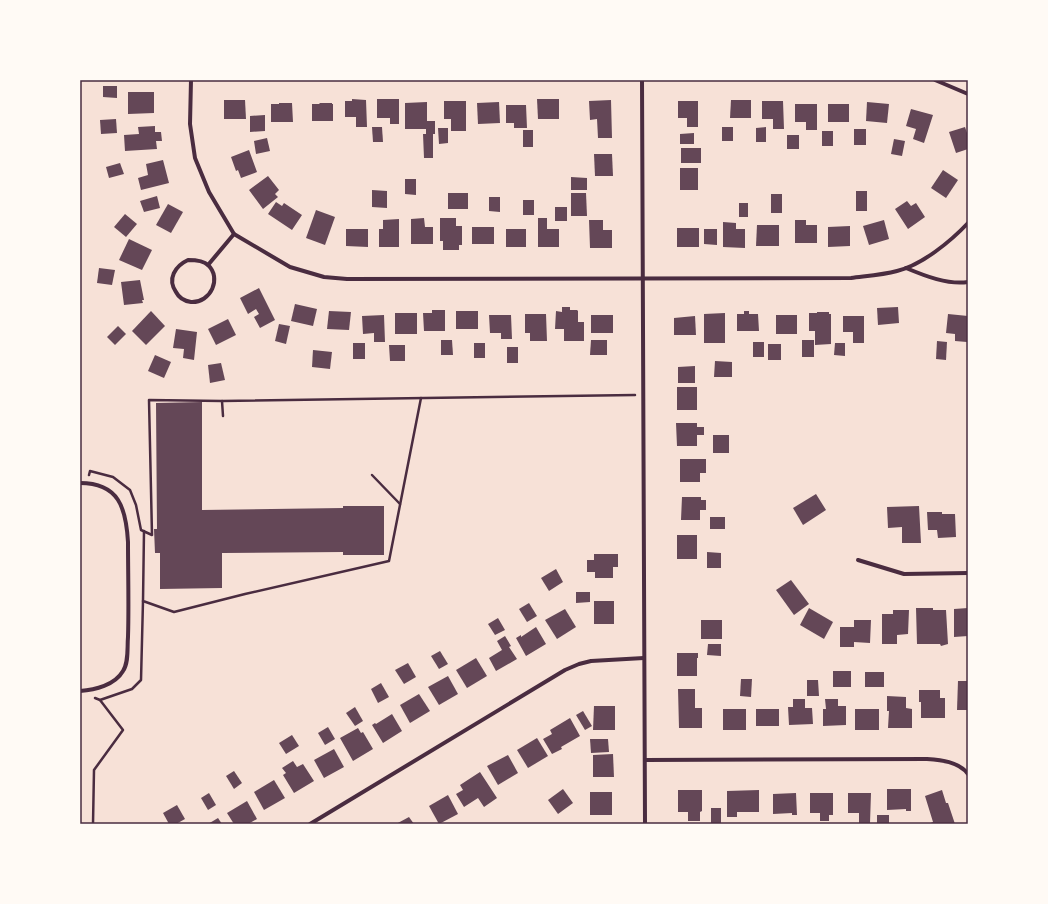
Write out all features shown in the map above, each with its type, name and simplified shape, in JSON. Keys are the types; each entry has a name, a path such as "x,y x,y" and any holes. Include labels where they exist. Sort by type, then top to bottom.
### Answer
{"street":[{"path":"191,80 190,124 196,160 208,192 234,234 290,267 302,272 334,278 347,280 851,278 896,272 906,268 929,255 947,242 968,223"},
{"path":"642,80 644,658 646,760 645,824"},
{"path":"935,80 968,94"},
{"path":"208,265 234,234"},
{"path":"188,260 195,260 208,265 214,278 211,291 202,300 195,302 182,299 173,288 173,274 176,268 181,263 188,260"},
{"path":"906,268 949,283 959,284 968,282"},
{"path":"80,691 105,686 124,671 127,659 128,621 128,542 122,508 115,495 107,489 96,484 82,483"},
{"path":"858,560 904,574 968,573"},
{"path":"310,824 565,670 591,661 644,658"},
{"path":"646,760 926,758 947,761 964,770 968,774"}],"path":[{"path":"82,483 90,472 113,477 130,490 136,505 142,530 152,535 149,400 222,401 643,395"},
{"path":"144,531 143,600 174,612 389,561 421,398"},
{"path":"222,401 223,416"},
{"path":"372,475 400,504"},
{"path":"92,824 94,770 123,730 100,700"}],"building":[{"path":"103,86 117,86 117,98 103,97"},
{"path":"128,92 154,92 154,113 128,114"},
{"path":"352,99 366,100 367,127 356,127 356,117 345,117 345,101 352,101"},
{"path":"377,99 399,99 399,124 390,124 390,118 377,118"},
{"path":"537,99 559,99 559,119 538,119"},
{"path":"224,100 245,100 246,119 224,119"},
{"path":"611,100 612,138 598,138 597,119 590,120 589,101"},
{"path":"731,100 751,100 751,118 730,118"},
{"path":"444,101 466,101 466,131 451,131 451,119 444,119"},
{"path":"678,101 698,101 698,127 687,127 687,118 678,118"},
{"path":"762,101 783,101 784,129 773,129 773,119 762,119"},
{"path":"427,102 427,121 435,121 435,134 433,134 433,158 424,158 423,134 426,134 426,129 405,129 405,103"},
{"path":"499,102 500,123 478,124 477,103"},
{"path":"867,102 889,104 887,123 866,121"},
{"path":"292,103 293,122 271,122 271,104"},
{"path":"312,104 333,104 333,121 312,121"},
{"path":"795,104 817,104 817,130 806,130 806,122 795,122"},
{"path":"828,104 849,104 849,122 828,122"},
{"path":"506,105 526,105 527,128 514,128 514,123 506,123"},
{"path":"911,109 933,115 924,143 913,139 916,129 906,126"},
{"path":"265,115 265,131 250,132 250,116"},
{"path":"116,119 117,133 101,134 100,120"},
{"path":"155,126 155,132 161,132 162,141 156,141 157,149 125,151 124,135 139,134 138,127"},
{"path":"372,127 382,127 383,142 373,142"},
{"path":"722,127 733,127 733,141 722,141"},
{"path":"766,127 766,142 756,142 756,128"},
{"path":"965,127 968,136 968,149 956,153 949,132"},
{"path":"438,128 448,128 448,143 439,144"},
{"path":"854,129 866,129 866,145 854,145"},
{"path":"523,130 533,130 533,147 523,147"},
{"path":"822,131 833,131 833,146 822,146"},
{"path":"694,133 694,144 680,144 680,134"},
{"path":"787,135 799,135 799,149 787,149"},
{"path":"267,138 270,151 256,154 254,141"},
{"path":"894,139 905,141 902,156 891,154"},
{"path":"681,148 701,148 701,163 681,163"},
{"path":"249,150 257,172 241,178 238,170 236,171 231,157"},
{"path":"594,154 612,154 613,176 595,176"},
{"path":"163,160 169,183 141,190 138,178 148,175 146,164"},
{"path":"120,163 124,174 109,178 106,167"},
{"path":"680,168 698,168 698,190 680,190"},
{"path":"943,170 958,180 946,198 931,188"},
{"path":"268,176 279,190 275,194 278,197 263,209 249,190"},
{"path":"571,177 587,178 587,190 571,190"},
{"path":"405,179 416,179 416,195 405,194"},
{"path":"372,190 387,191 387,208 372,207"},
{"path":"856,191 867,191 867,211 856,211"},
{"path":"448,193 468,193 468,209 448,209"},
{"path":"571,193 586,193 587,216 571,216"},
{"path":"771,194 782,194 782,213 771,213"},
{"path":"157,196 160,208 144,212 140,201"},
{"path":"489,197 500,197 500,212 489,211"},
{"path":"523,200 534,200 534,215 523,215"},
{"path":"907,201 911,206 916,203 925,217 908,229 895,209"},
{"path":"276,202 282,206 284,203 302,215 292,230 268,214"},
{"path":"739,203 748,203 748,217 739,217"},
{"path":"168,204 183,212 171,233 156,225"},
{"path":"555,207 567,207 567,221 555,221"},
{"path":"316,210 335,217 325,245 306,238"},
{"path":"125,214 137,224 126,237 114,227"},
{"path":"424,218 425,227 433,227 433,244 411,244 411,219"},
{"path":"440,218 456,218 456,226 462,226 462,245 459,245 459,250 443,250 443,241 440,241"},
{"path":"538,218 547,218 547,229 559,229 559,247 538,247"},
{"path":"399,219 399,247 379,247 379,229 383,229 383,220"},
{"path":"589,220 603,220 603,230 612,230 612,248 590,248"},
{"path":"795,220 806,220 806,225 817,225 817,243 795,243"},
{"path":"884,220 889,239 869,245 863,226"},
{"path":"723,222 736,223 736,229 745,229 745,248 723,247"},
{"path":"757,225 779,225 779,246 756,246"},
{"path":"850,226 850,246 828,247 828,227"},
{"path":"472,227 494,227 494,244 472,244"},
{"path":"677,228 699,228 699,247 677,247"},
{"path":"346,229 368,229 368,247 346,246"},
{"path":"506,229 526,229 526,247 506,247"},
{"path":"704,229 717,229 717,245 704,244"},
{"path":"129,239 152,250 142,270 119,260"},
{"path":"99,268 115,270 112,285 97,283"},
{"path":"140,280 144,300 142,300 143,303 124,305 121,282"},
{"path":"259,288 275,320 260,328 254,317 259,314 256,309 248,314 240,298"},
{"path":"295,304 317,309 313,326 291,321"},
{"path":"562,307 570,307 570,310 578,311 578,322 584,322 584,341 564,341 564,329 555,329 556,311 562,312"},
{"path":"898,307 899,323 878,325 877,308"},
{"path":"432,310 445,310 445,331 424,331 423,313 432,313"},
{"path":"151,311 165,326 146,345 132,331"},
{"path":"329,311 351,312 349,330 327,329"},
{"path":"456,311 478,311 478,329 456,329"},
{"path":"744,311 749,311 749,314 758,314 759,331 737,331 737,314 744,314"},
{"path":"829,312 829,314 831,314 831,344 815,345 815,331 809,331 809,313"},
{"path":"395,313 417,313 417,334 395,334"},
{"path":"725,313 725,343 704,343 704,314"},
{"path":"525,314 546,314 547,341 530,341 530,333 525,333"},
{"path":"948,314 968,316 967,342 955,341 955,334 946,333"},
{"path":"384,315 385,342 374,342 374,333 363,334 362,316"},
{"path":"489,315 511,315 512,339 501,339 501,333 490,333"},
{"path":"591,315 613,315 613,333 591,333"},
{"path":"776,315 797,315 797,334 776,334"},
{"path":"695,316 696,335 674,335 674,318"},
{"path":"843,316 864,316 864,343 853,343 853,332 843,332"},
{"path":"228,319 236,335 216,345 208,329"},
{"path":"279,324 290,326 286,344 275,341"},
{"path":"118,326 126,334 115,345 107,337"},
{"path":"176,329 197,332 194,360 183,358 184,349 173,348"},
{"path":"441,340 452,340 453,355 441,355"},
{"path":"591,340 607,340 607,355 590,355"},
{"path":"802,340 814,340 814,357 802,357"},
{"path":"937,341 947,342 946,360 936,359"},
{"path":"753,342 764,342 764,357 753,357"},
{"path":"353,343 365,343 365,359 353,359"},
{"path":"474,343 485,343 485,358 474,358"},
{"path":"835,343 845,343 845,356 834,355"},
{"path":"768,344 781,344 781,360 768,360"},
{"path":"389,345 405,345 405,361 390,361"},
{"path":"507,347 518,347 518,363 507,363"},
{"path":"313,350 332,352 330,369 312,367"},
{"path":"155,355 171,362 164,378 148,371"},
{"path":"715,361 732,362 732,377 714,377"},
{"path":"221,363 225,380 210,383 208,365"},
{"path":"695,366 695,383 678,383 678,367"},
{"path":"677,387 697,387 697,410 677,410"},
{"path":"202,402 202,510 384,506 384,555 343,555 343,552 222,553 222,588 160,589 160,553 155,553 154,529 157,529 156,403"},
{"path":"676,423 697,423 697,427 704,427 704,435 697,435 697,446 677,446"},
{"path":"713,435 729,435 729,453 713,453"},
{"path":"680,459 706,459 706,473 700,473 700,482 680,482"},
{"path":"816,494 826,510 803,525 793,508"},
{"path":"682,497 701,497 701,500 706,500 706,510 700,510 700,520 681,520"},
{"path":"919,506 921,543 902,543 902,527 888,528 887,507"},
{"path":"927,512 955,514 956,537 938,538 937,530 928,530"},
{"path":"710,517 725,517 725,529 710,529"},
{"path":"677,535 697,535 697,559 677,559"},
{"path":"707,552 721,553 721,568 707,568"},
{"path":"594,554 618,554 618,567 613,567 613,578 595,578 595,572 587,572 587,560 594,560"},
{"path":"556,569 563,582 549,591 541,578"},
{"path":"791,580 809,604 794,615 776,590"},
{"path":"576,592 590,592 590,602 576,603"},
{"path":"594,601 614,601 614,624 594,624"},
{"path":"529,603 537,616 527,622 519,609"},
{"path":"809,608 833,622 824,639 800,625"},
{"path":"916,608 946,610 948,644 941,646 940,644 917,644"},
{"path":"968,608 968,636 954,637 954,609"},
{"path":"565,609 576,627 557,639 545,620"},
{"path":"893,610 909,610 908,634 897,635 897,644 882,644 882,614 893,614"},
{"path":"498,618 505,630 495,635 488,624"},
{"path":"701,620 722,620 722,639 701,639"},
{"path":"854,620 871,620 870,643 854,642 854,647 840,647 840,627 854,627"},
{"path":"536,627 546,644 526,656 516,638 521,635 521,637"},
{"path":"505,636 511,646 509,647 517,659 496,671 489,658 502,650 497,641"},
{"path":"708,644 721,644 721,656 707,655"},
{"path":"440,651 448,664 439,669 431,656"},
{"path":"677,653 698,653 697,676 677,676"},
{"path":"476,658 487,676 467,688 456,670"},
{"path":"408,663 416,677 404,684 395,670"},
{"path":"833,671 851,671 851,687 833,687"},
{"path":"865,672 884,672 884,687 865,687"},
{"path":"448,676 458,694 439,705 428,687"},
{"path":"741,679 752,679 751,697 740,696"},
{"path":"807,680 818,680 819,696 807,696"},
{"path":"958,681 967,681 968,710 957,710"},
{"path":"381,683 389,697 378,703 371,689"},
{"path":"678,689 695,689 695,708 702,708 702,728 679,728"},
{"path":"919,690 940,690 940,698 945,698 945,718 921,718"},
{"path":"419,694 430,711 410,723 400,705"},
{"path":"887,696 906,697 906,708 912,709 912,728 888,728 889,711 887,711"},
{"path":"793,699 805,699 805,708 812,708 813,724 789,725 788,707 793,707"},
{"path":"825,699 838,699 838,706 846,706 846,725 823,726 823,709 826,709"},
{"path":"594,706 615,706 615,730 593,730"},
{"path":"355,707 363,721 355,726 346,713"},
{"path":"723,709 746,709 746,730 723,730"},
{"path":"756,709 779,709 779,726 756,726"},
{"path":"855,709 879,709 879,730 855,730"},
{"path":"583,711 592,726 585,730 576,715"},
{"path":"392,714 402,731 383,743 372,725"},
{"path":"570,718 580,736 561,747 562,749 552,754 543,739 552,734 550,730"},
{"path":"328,727 335,739 325,745 318,733"},
{"path":"358,728 361,733 363,732 373,749 353,761 340,738"},
{"path":"292,735 299,746 286,754 279,743"},
{"path":"537,738 548,756 528,768 517,750"},
{"path":"590,739 608,739 609,752 591,753"},
{"path":"334,749 344,767 324,778 314,760"},
{"path":"613,754 614,777 593,777 593,755"},
{"path":"508,755 518,773 498,785 487,766"},
{"path":"293,761 297,767 303,764 314,781 294,793 283,775 286,773 282,768"},
{"path":"234,771 242,783 234,789 226,776"},
{"path":"480,772 497,798 484,807 478,798 464,807 456,794 463,790 460,785"},
{"path":"274,780 285,798 264,810 254,792"},
{"path":"563,789 573,803 558,814 548,800"},
{"path":"887,789 911,789 911,811 906,811 906,809 887,810"},
{"path":"678,790 702,790 702,811 700,812 700,821 688,821 688,812 678,812"},
{"path":"759,790 759,812 737,812 737,817 727,817 727,791"},
{"path":"942,790 955,824 928,824 933,822 925,796"},
{"path":"590,792 612,792 612,815 590,815"},
{"path":"209,793 216,805 208,810 201,798"},
{"path":"796,793 797,815 792,815 792,813 773,814 773,794"},
{"path":"810,793 833,793 833,815 829,815 829,821 820,821 820,813 810,813"},
{"path":"848,793 871,793 870,823 859,823 859,813 848,813"},
{"path":"448,795 458,814 439,824 429,806"},
{"path":"247,801 257,819 248,824 234,824 227,813"},
{"path":"177,805 185,819 176,824 169,824 163,813"},
{"path":"711,808 721,808 721,824 711,824"},
{"path":"877,815 889,815 889,824 877,824"},
{"path":"409,817 414,824 396,824"},
{"path":"218,818 222,824 208,824"}]}
